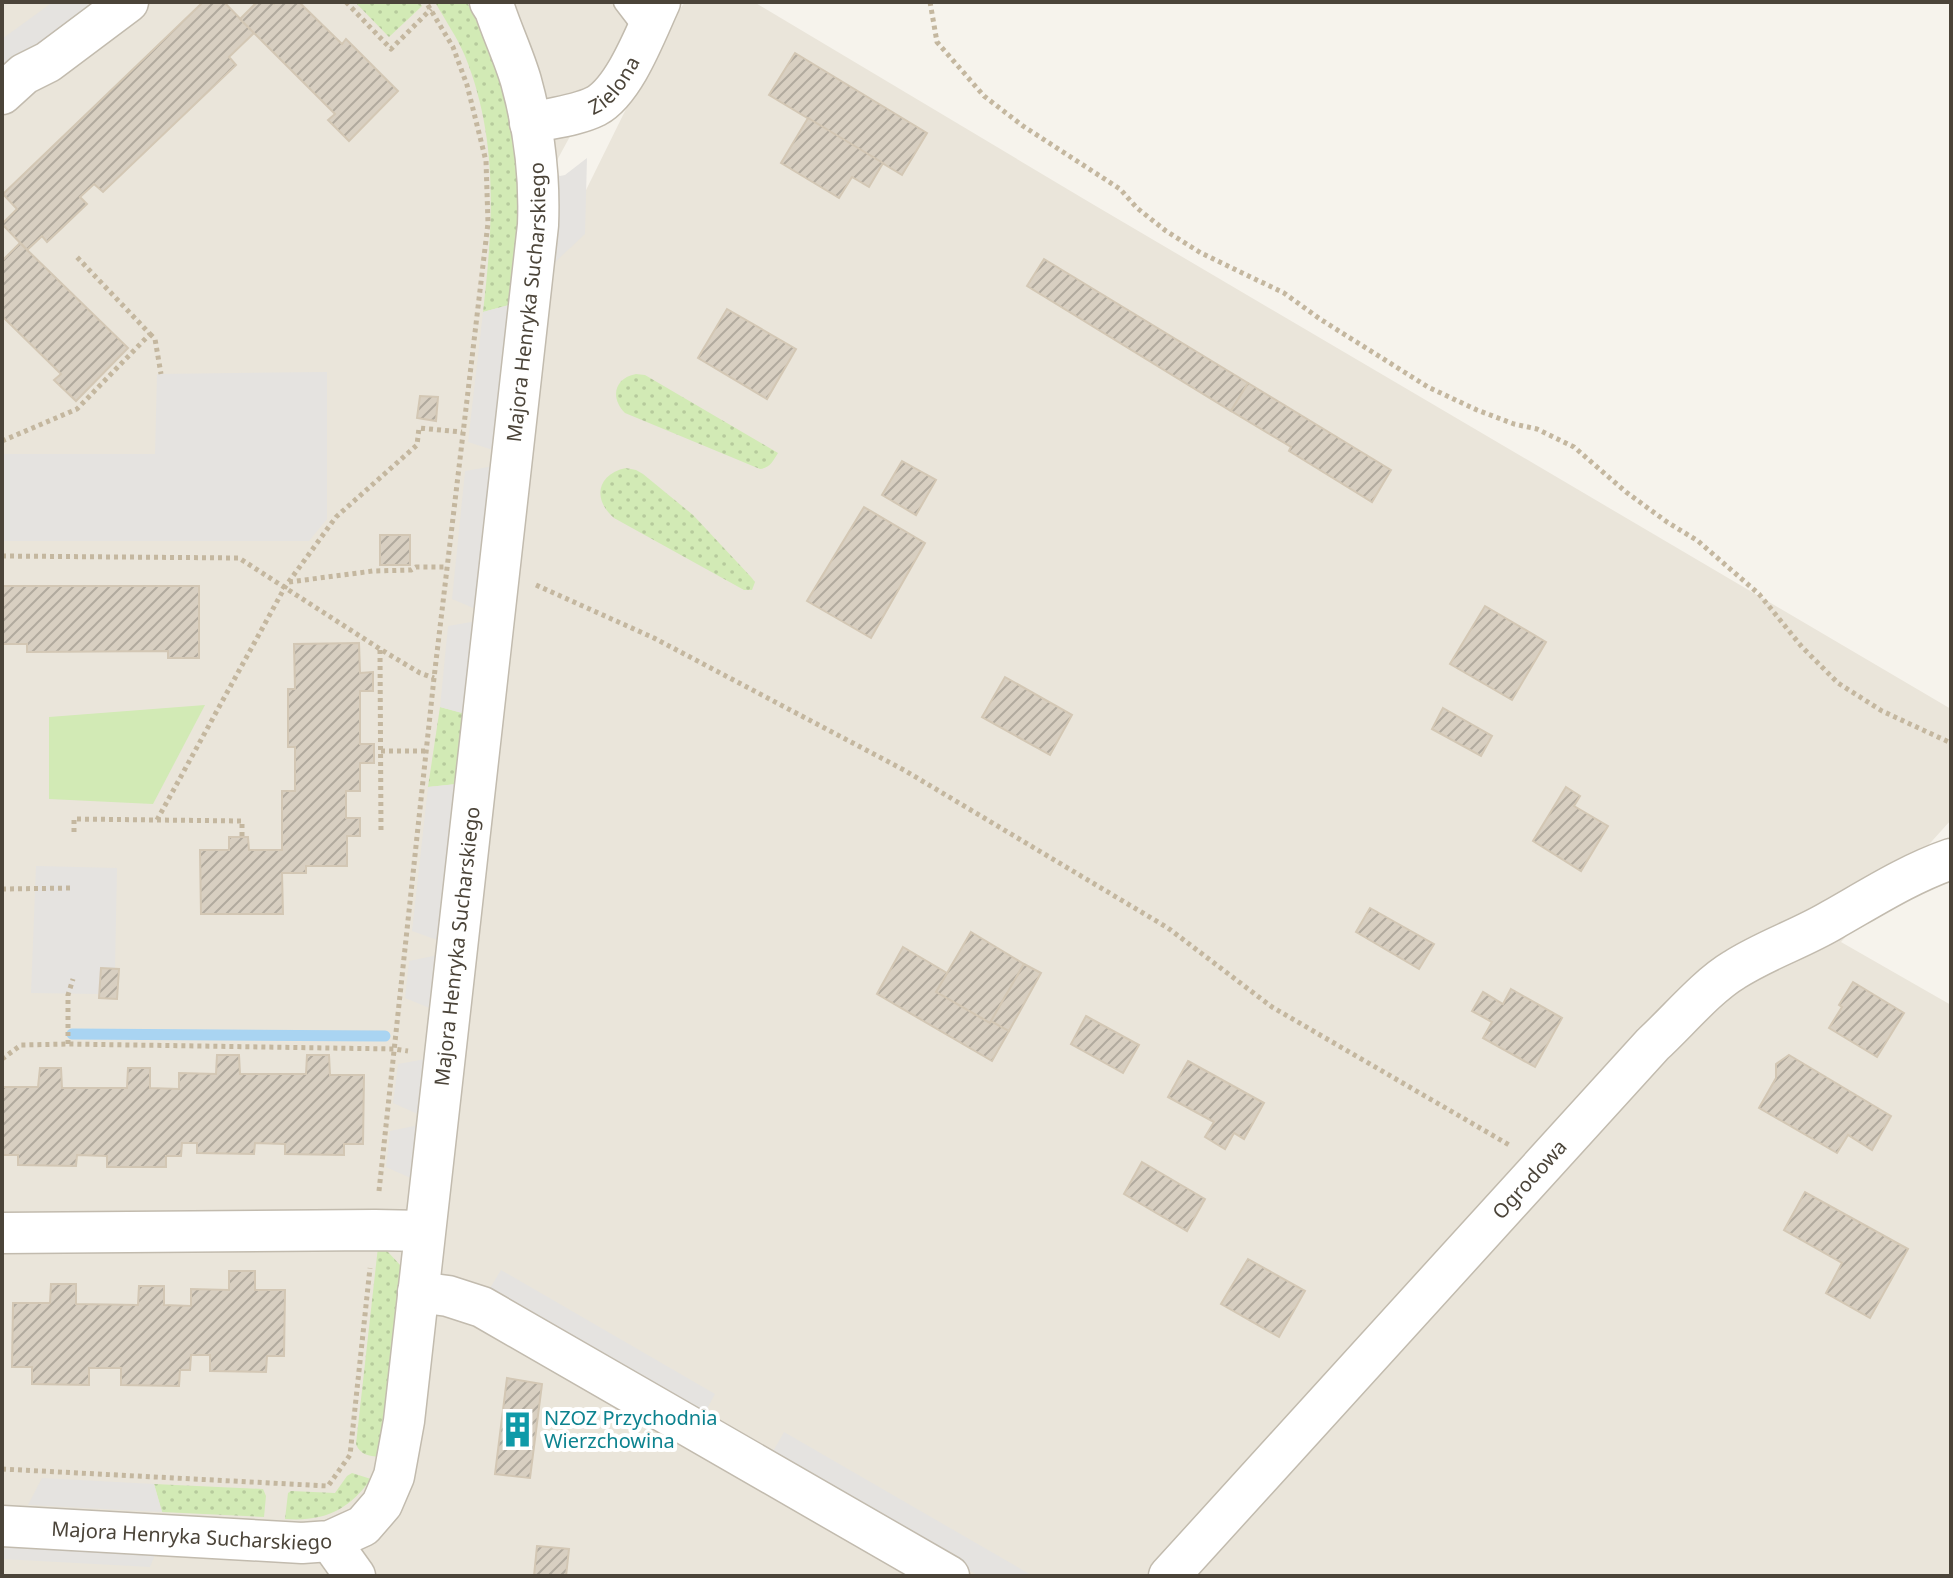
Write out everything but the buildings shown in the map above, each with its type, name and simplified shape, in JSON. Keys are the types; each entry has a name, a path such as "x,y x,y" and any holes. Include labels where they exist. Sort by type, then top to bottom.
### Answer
{"street":[{"path":"2,94 24,74 48,62 128,2"},
{"name":"Majora Henryka Sucharskiego","path":"2,1526 302,1543 330,1558 382,1504 394,1476 404,1421 540,196 538,165 520,81 490,2"},
{"name":"Zielona","path":"530,123 582,112 608,97 617,88 644,12"},
{"name":"Ogrodowa","path":"1169,1576 1653,1044 1731,972 1829,922 1904,878 1951,859"},
{"path":"2,1233 424,1231"},
{"path":"418,1292 448,1296 482,1307 949,1576"},
{"path":"330,1558 355,1576"}],"path":[{"path":"346,2 391,49 431,9"},
{"path":"2,556 239,558 287,584 380,649 434,678 488,223 486,161 467,85 453,47 426,2"},
{"path":"930,2 937,42 984,96 1023,126 1120,189 1137,208 1166,231 1201,253 1284,293 1428,387 1477,410 1537,429 1574,447 1626,492 1698,541 1759,594 1802,647 1838,683 1882,711 1951,743"},
{"path":"75,255 155,339 161,374"},
{"path":"2,441 77,409 150,334"},
{"path":"157,820 287,584 336,517 417,445 419,428 462,432"},
{"path":"287,584 373,571 446,567"},
{"path":"499,568 654,638 904,770 1168,928 1272,1007 1543,1165"},
{"path":"380,649 381,832"},
{"path":"381,751 426,751"},
{"path":"74,832 74,819 242,821 242,837"},
{"path":"2,889 74,888"},
{"path":"68,1044 68,995 73,979"},
{"path":"2,1059 21,1045 68,1044 394,1049 444,1057"}],"shaded area":[{"path":"2,2 643,2 524,221 552,259 664,32 685,2 754,2 1951,709 1951,820 1841,942 1951,1005 1951,1576 2,1576"},
{"path":"53,2 82,2 91,6 3,71 2,39"},
{"path":"587,158 585,234 553,264 555,173 565,175"},
{"path":"513,304 496,451 468,442 483,312"},
{"path":"327,372 327,519 309,541 2,541 2,454 155,454 157,374"},
{"path":"494,466 478,610 452,599 465,471"},
{"path":"477,621 466,714 440,707 448,626"},
{"path":"457,784 440,941 412,931 428,787"},
{"path":"36,866 117,868 115,969 101,969 99,994 31,993"},
{"path":"438,955 432,1009 405,998 409,961"},
{"path":"426,1059 420,1115 393,1103 398,1064"},
{"path":"419,1125 413,1179 386,1167 390,1131"},
{"path":"501,1270 715,1394 702,1418 487,1293"},
{"path":"784,1432 1033,1576 979,1576 771,1455"},
{"path":"42,1478 154,1484 162,1512 28,1505"},
{"path":"2,1544 156,1552 150,1567 2,1559"}],"green space":[{"path":"355,2 419,2 422,6 389,37"},
{"path":"435,2 467,2 503,84 518,154 520,228 513,304 483,312 491,215 484,119 465,56"},
{"path":"636,374 645,375 778,453 769,466 760,469 625,413 617,401 617,389 623,380"},
{"path":"626,468 643,474 693,515 755,582 752,590 744,590 614,518 603,503 601,488 609,476"},
{"path":"205,705 153,804 49,799 49,717"},
{"path":"440,707 466,714 457,784 428,787"},
{"path":"378,1247 388,1252 401,1266 379,1457 362,1453 356,1444"},
{"path":"352,1473 371,1479 344,1506 324,1516 285,1519 288,1493 335,1493"},
{"path":"154,1484 263,1489 266,1496 264,1517 162,1512"}],"waterway":[{"path":"72,1034 385,1036"}],"place":[{"name":"NZOZ Przychodnia Wierzchowina","path":"518,1429"}]}
